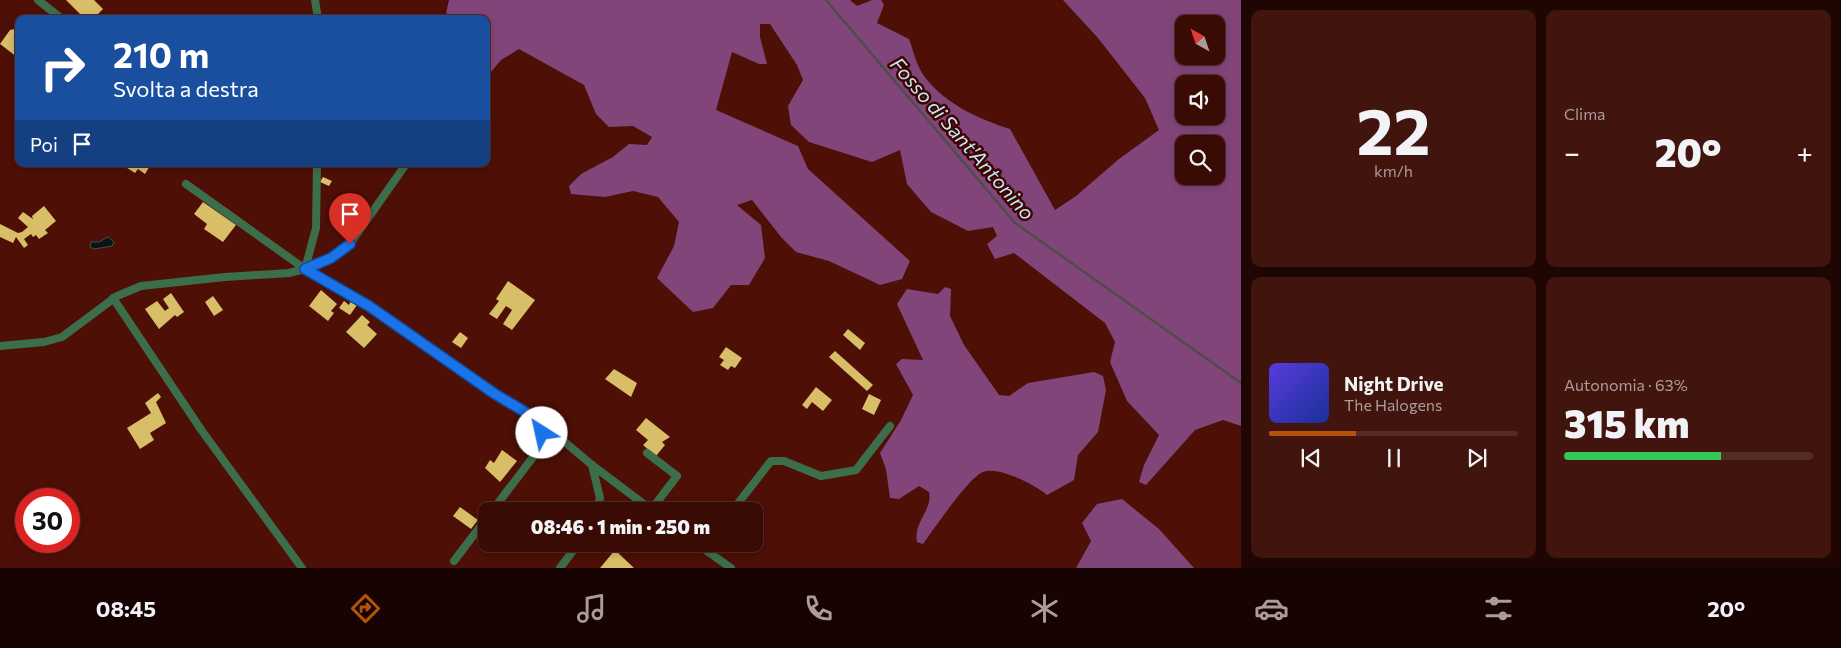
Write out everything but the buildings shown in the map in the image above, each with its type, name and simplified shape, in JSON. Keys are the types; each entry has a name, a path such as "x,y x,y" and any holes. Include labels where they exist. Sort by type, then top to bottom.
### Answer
{"street":[{"path":"38,0 57,15"},
{"path":"315,0 317,15"},
{"path":"305,269 316,228 317,167"},
{"path":"0,346 44,342 62,337 113,298 126,291 145,285 225,277 285,274 305,269 331,258 350,244 404,167"},
{"path":"186,184 305,269 369,306 495,394 542,422 592,465 641,502"},
{"path":"113,298 202,431 302,568"},
{"path":"499,502 543,444 542,422"},
{"path":"739,502 771,461 784,461 821,476 856,470 890,426"},
{"path":"647,452 677,476 658,502"},
{"path":"592,465 600,498 599,502"},
{"path":"454,561 478,530"},
{"path":"560,568 572,552"},
{"path":"711,552 731,568"}],"shaded area":[{"path":"449,0 850,0 857,6 872,0 881,0 884,5 877,23 909,39 922,73 939,93 973,115 1010,129 1055,210 1076,196 1119,159 1159,130 1145,98 1098,38 1063,0 1241,0 1241,426 1223,420 1195,430 1146,485 1139,482 1144,465 1159,435 1127,401 1110,362 1115,342 1105,323 1014,253 995,259 987,244 997,236 993,227 968,231 931,212 907,184 900,150 872,162 809,142 791,125 788,106 803,80 797,65 770,24 760,24 760,37 767,64 759,64 732,52 716,110 798,146 808,169 910,261 902,279 880,285 829,261 796,252 781,237 752,200 737,205 761,225 765,258 749,285 731,285 713,308 693,312 657,278 674,246 679,222 658,197 633,191 605,197 571,194 569,186 581,174 613,157 629,144 647,145 652,137 633,126 609,127 596,114 584,85 519,49 501,60 490,73 490,15 449,15 446,13"},
{"path":"108,237 114,242 112,246 94,249 90,247 91,242 99,242"},
{"path":"945,287 951,289 950,316 964,345 999,395 1009,396 1028,383 1094,372 1103,376 1106,390 1098,432 1078,455 1074,480 1047,495 1034,486 1007,474 990,471 983,472 969,483 923,544 917,542 917,535 920,522 928,505 929,492 919,486 899,499 890,498 886,469 880,453 901,420 913,395 896,364 902,359 923,360 897,304 907,289 938,294"},
{"path":"1122,499 1159,529 1194,568 1076,568 1091,541 1082,523 1097,504"}],"waterway":[{"name":"Fosso di Sant'Antonino","path":"826,0 1015,223 1241,383"}],"route":[{"path":"350,244 331,258 305,269 369,306 495,394 542,422 542,433"}]}
